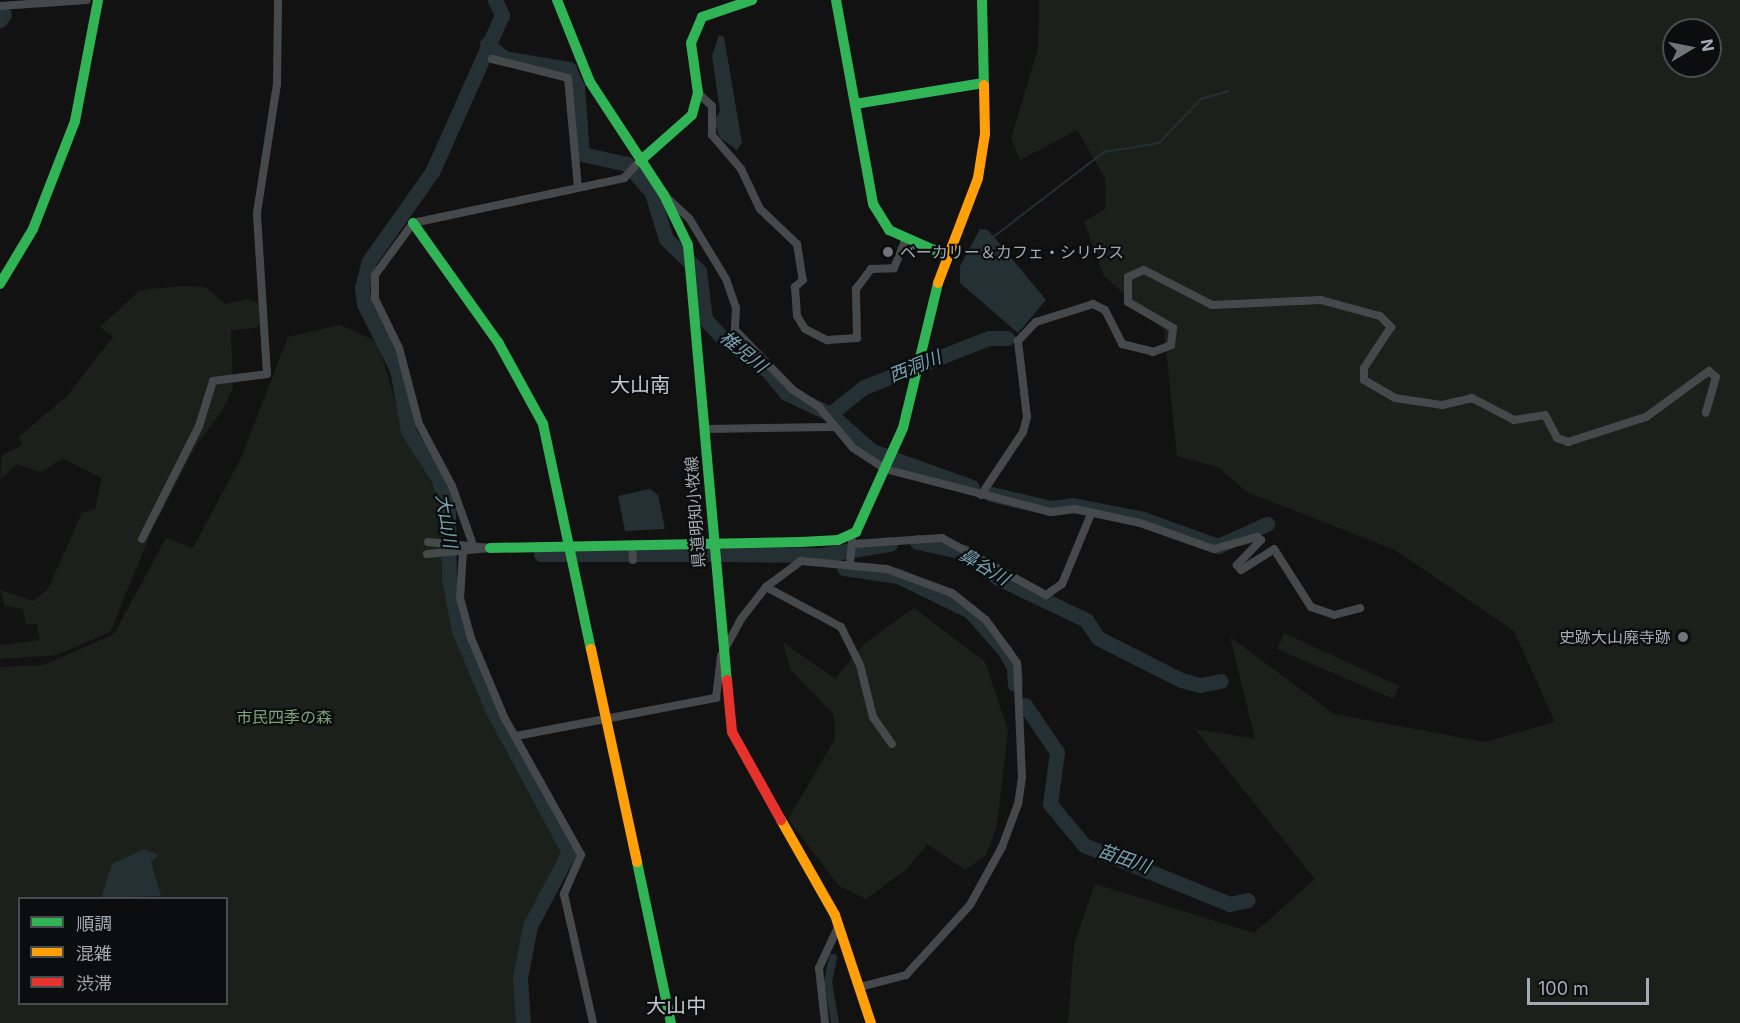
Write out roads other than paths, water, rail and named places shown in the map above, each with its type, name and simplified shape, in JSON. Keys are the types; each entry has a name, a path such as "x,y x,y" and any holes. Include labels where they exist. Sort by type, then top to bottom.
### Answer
{"street":[{"path":"0,6 87,0"},
{"path":"0,284 33,229 75,121 98,0"},
{"path":"142,539 199,426 213,381 267,374 257,213 277,84 278,0"},
{"name":"県道明知小牧線","path":"557,0 576,54 638,163 664,195 690,256 721,656 732,732 839,925 871,1023"},
{"path":"472,542 452,486 419,424 399,348 375,299 375,274 383,258 413,223 578,188 631,172 638,163 684,125 698,93 693,30 710,11 752,0"},
{"path":"836,0 873,204 890,230 945,255"},
{"path":"852,549 888,463 915,378 945,255 980,169 983,82 982,0"},
{"path":"492,59 506,66 561,71 568,78 578,188"},
{"path":"855,104 983,82"},
{"path":"698,93 712,106 712,135 741,169 760,209 797,244 803,280 795,287 797,316 805,330 827,340 856,338 856,289 871,269 894,268 906,239"},
{"path":"664,195 689,218 726,279 736,308 735,330 793,390 819,407 832,427 888,463 981,495 1051,512 1091,514 1140,523 1220,550 1257,537 1261,540 1237,565 1241,570 1274,549 1311,608 1334,615 1360,608"},
{"path":"413,223 533,399 550,449 570,554 671,1023"},
{"path":"981,495 1023,432 1027,417 1018,341 1036,322 1093,304 1105,310 1122,344 1153,352 1171,345 1173,328 1128,302 1128,277 1144,270 1212,304 1321,300 1380,316 1391,327 1364,368 1364,380 1395,398 1442,405 1472,398 1514,420 1545,415 1557,438 1568,442 1646,417 1709,371 1716,376 1706,413"},
{"path":"704,429 832,427"},
{"path":"516,736 716,698 721,656 766,587 801,561 852,549 942,538 1046,596 1062,584 1091,514"},
{"path":"428,542 472,542 490,548"},
{"path":"428,554 490,548 570,554 632,548 713,545 852,549 952,593 986,620 1008,647 1021,677 1018,804 981,890 906,975 860,987"},
{"path":"632,548 633,560"},
{"path":"460,552 460,598 471,638 516,736 581,855 564,894 593,1023"},
{"path":"766,587 841,627 860,665 873,717 892,744"},
{"path":"825,1023 819,968 839,925"}],"waterway":[{"name":"大山川","path":"495,0 502,15 432,172 369,261 362,288 364,304 397,369 408,431 437,476 448,510 449,579 459,630 492,709 569,852 530,926 520,978 523,1023"},
{"path":"0,20 4,14"},
{"name":"椎児川","path":"487,44 504,58 569,69 577,87 582,154 627,164 652,193 666,239 699,271 705,319 722,337 767,370 786,393 830,414 872,451 972,487"},
{"path":"992,238 1104,152 1159,143 1201,99 1229,91"},
{"name":"西洞川","path":"830,414 864,387 989,338 1007,338"},
{"name":"椎児川","path":"991,494 1050,508 1073,505 1143,519 1218,546 1267,524"},
{"name":"鼻谷川","path":"917,542 964,552 998,578 1086,620 1098,638 1181,680 1200,685 1221,681"},
{"name":"鼻谷川","path":"721,554 821,555 890,544"},
{"name":"鼻谷川","path":"541,554 707,554"},
{"name":"苗田川","path":"844,568 898,576 970,611 1005,651 1014,667 1015,684"},
{"name":"苗田川","path":"1025,705 1057,752 1050,804 1084,845 1229,904 1248,900"},
{"path":"833,958 828,982 835,1023"}],"place":[{"name":"ベーカリー＆カフェ・シリウス","path":"888,252"},
{"name":"史跡大山廃寺跡","path":"1683,637"}],"district":[{"name":"大山南","path":"640,385"},
{"name":"大山中","path":"676,1006"}],"park label":[{"name":"市民四季の森","path":"284,717"}]}
